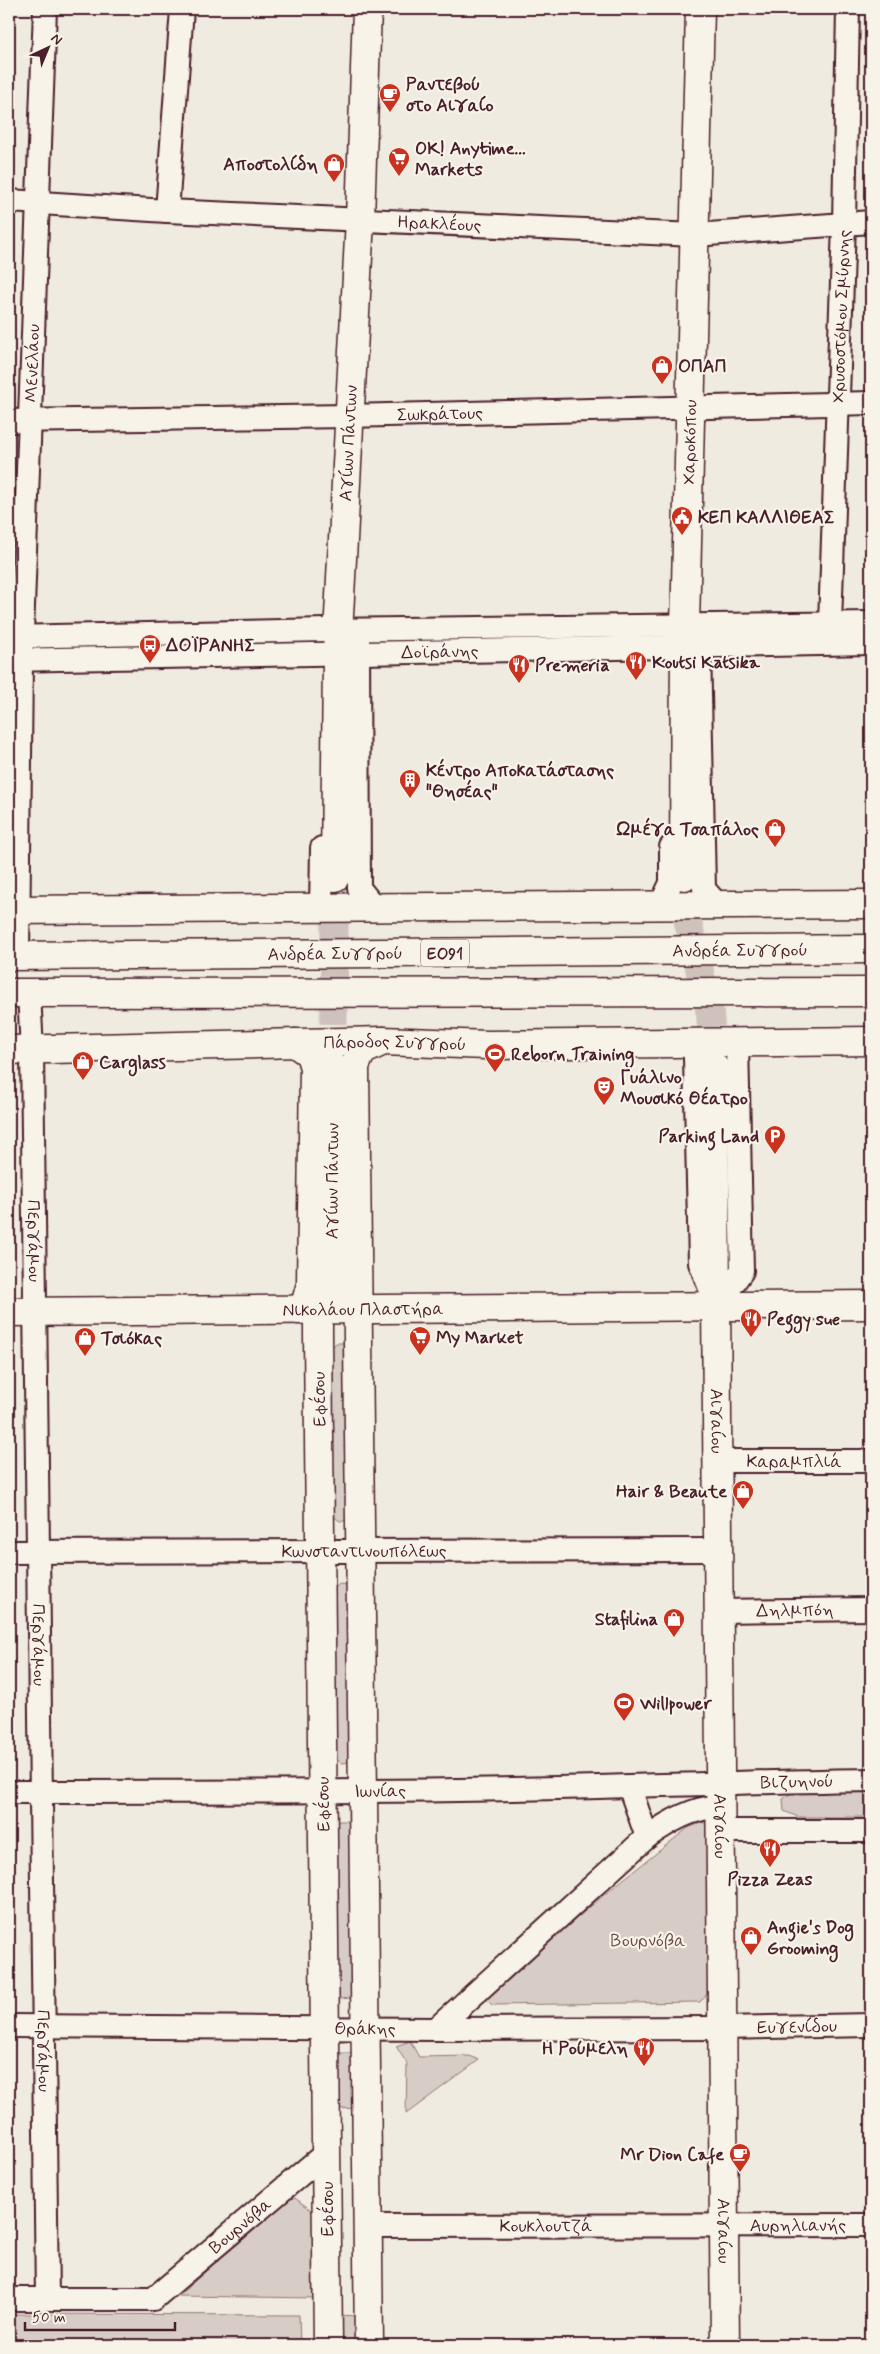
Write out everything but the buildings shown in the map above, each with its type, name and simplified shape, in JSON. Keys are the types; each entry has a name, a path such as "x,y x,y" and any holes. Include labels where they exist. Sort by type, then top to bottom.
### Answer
{"main road":[{"name":"Αγίων Πάντων","path":"335,878 348,416 360,219 367,9"},
{"name":"Χαροκόπου","path":"684,876 690,408 700,9"},
{"path":"13,910 376,909 871,904"},
{"name":"Ανδρέα Συγγρού","path":"13,956 871,950"},
{"name":"Ανδρέα Συγγρού","path":"19,993 871,992"},
{"path":"369,2345 355,1066 362,1051 383,1041"},
{"name":"Πάροδος Συγγρού","path":"20,1050 383,1041 487,1045 871,1041"},
{"path":"295,1043 310,1054 314,1068 311,1284 305,1304 357,1311"},
{"name":"Αγίων Πάντων","path":"316,1305 333,1066"},
{"name":"Αιγαίου","path":"714,1067 725,2345"},
{"name":"Νικολάου Πλαστήρα","path":"22,1312 316,1305"},
{"name":"Εφέσου","path":"316,1305 326,2029 328,2345"},
{"name":"Νικολάου Πλαστήρα","path":"357,1311 871,1305"}],"street":[{"name":"Μενελάου","path":"13,956 15,636 19,421 38,204 45,9"},
{"path":"167,211 182,9"},
{"name":"Χρυσοστόμου Σμύρνης","path":"830,624 836,404 844,224 848,9"},
{"name":"Ηρακλέους","path":"9,201 167,211 695,235 871,222"},
{"name":"Σωκράτους","path":"19,421 348,416 871,403"},
{"name":"Δοϊράνης","path":"686,641 830,624 871,623"},
{"name":"Δοϊράνης","path":"15,636 341,642 871,642"},
{"name":"Χαροκόπου","path":"686,641 704,889 718,905"},
{"name":"Χαροκόπου","path":"660,906 671,883 686,641"},
{"name":"Δοϊράνης","path":"15,660 341,642"},
{"name":"Αγίων Πάντων","path":"341,642 359,888 376,909"},
{"name":"Αγίων Πάντων","path":"321,909 341,642"},
{"name":"Περγάμου","path":"19,993 22,1312 38,1552 47,2298"},
{"path":"717,1306 742,1272 737,1042"},
{"name":"Αιγαίου","path":"693,1043 695,1058 700,1262 717,1306"},
{"name":"Καραμπλιά","path":"718,1461 871,1461"},
{"name":"Κωνσταντινουπόλεως","path":"9,1552 719,1550"},
{"name":"Δηλμπόη","path":"719,1611 871,1609"},
{"name":"Βιζυηνού","path":"721,1806 871,1780"},
{"path":"629,1786 646,1837"},
{"name":"Ιωνίας","path":"9,1792 323,1791 629,1786 721,1806"},
{"path":"436,2029 646,1837 669,1822 702,1807 721,1806 871,1831"},
{"name":"Ευγενίδου","path":"722,2028 871,2025"},
{"name":"Θράκης","path":"9,2026 326,2029 722,2028"},
{"name":"Βουρνόβα","path":"47,2298 153,2299 327,2152"},
{"name":"Αυρηλιανής","path":"724,2226 871,2225"},
{"name":"Κουκλουτζά","path":"368,2226 724,2226"},
{"path":"9,2298 47,2298"}],"green space":[{"path":"336,1343 346,1343 347,1521 340,1521 334,1517 332,1347"},
{"path":"339,1584 348,1585 350,1762 342,1763 336,1759 335,1588"},
{"path":"793,1792 871,1792 871,1817 798,1817 784,1811 783,1799"},
{"path":"339,1821 348,1821 352,1826 354,1991 350,1998 340,1999 335,1993 335,1825"},
{"name":"Βουρνόβα","path":"703,1822 712,1831 710,1990 700,2002 492,2005 484,1997 605,1894 688,1828"},
{"path":"410,2041 419,2057 470,2056 479,2060 406,2114 407,2064 396,2046"},
{"path":"341,2053 350,2053 356,2056 358,2108 337,2109 336,2059"},
{"path":"295,2198 311,2210 316,2221 317,2298 178,2296 286,2200"},
{"path":"9,2314 299,2315 300,2345 9,2345"},
{"path":"338,2315 358,2316 359,2345 339,2345"}],"tunnel":[{"path":"684,876 687,918 710,1013 714,1065"},
{"path":"333,1066 335,877"}],"place":[{"name":"Ραντεβού στο Αιγαίο","path":"390,113"},
{"name":"OK! Anytime... Markets","path":"399,177"},
{"name":"Αποστολίδη","path":"334,183"},
{"name":"ΟΠΑΠ","path":"662,385"},
{"name":"ΚΕΠ ΚΑΛΛΙΘΕΑΣ","path":"682,536"},
{"name":"ΔΟΪΡΑΝΗΣ","path":"150,664"},
{"name":"Koutsi Katsika","path":"636,681"},
{"name":"Premeria","path":"519,684"},
{"name":"Κέντρο Αποκατάστασης \"Θησέας\"","path":"410,799"},
{"name":"Ωμέγα Τσαπάλος","path":"775,848"},
{"name":"Reborn Training","path":"495,1073"},
{"name":"Carglass","path":"83,1081"},
{"name":"Γυάλινο Μουσικό Θέατρο","path":"604,1106"},
{"name":"Parking Land","path":"775,1155"},
{"name":"Peggy sue","path":"751,1338"},
{"name":"My Market","path":"420,1356"},
{"name":"Τσιόκας","path":"85,1357"},
{"name":"Hair & Beaute","path":"743,1510"},
{"name":"Stafilina","path":"674,1638"},
{"name":"Willpower","path":"624,1722"},
{"name":"Pizza Zeas","path":"770,1868"},
{"name":"Angie's Dog Grooming","path":"751,1956"},
{"name":"Η Ρούμελη","path":"644,2067"},
{"name":"Mr Dion Cafe","path":"740,2173"}]}
